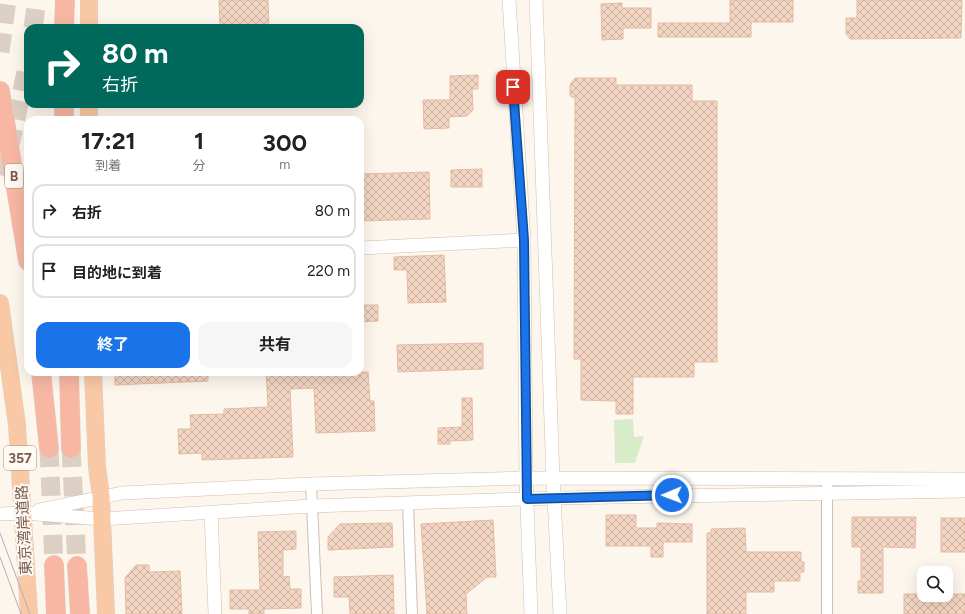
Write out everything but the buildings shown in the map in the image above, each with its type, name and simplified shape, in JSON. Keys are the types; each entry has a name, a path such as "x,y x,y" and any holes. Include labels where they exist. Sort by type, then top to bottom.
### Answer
{"highway":[{"path":"64,0 64,24"},
{"path":"89,0 89,24"},
{"name":"B","path":"0,91 24,237"},
{"name":"東京湾岸道路","path":"0,303 14,390 29,614"},
{"path":"41,376 49,448"},
{"path":"69,376 71,448"},
{"path":"93,376 97,467 101,496 106,614"},
{"path":"54,565 56,614"},
{"path":"77,566 80,614"}],"street":[{"path":"509,0 524,240 526,478 531,614"},
{"path":"536,0 553,478 560,614"},
{"path":"364,248 524,240"},
{"path":"23,513 101,496 122,493 311,484 526,478 965,479"},
{"path":"827,479 827,614"},
{"path":"311,484 317,614"},
{"path":"0,514 23,513 102,518 312,506 555,498 827,492 965,491"},
{"path":"408,503 412,614"},
{"path":"211,512 215,614"}],"green space":[{"path":"633,419 634,437 644,436 635,463 615,463 614,420"}],"tunnel":[{"path":"0,52 7,0"},
{"path":"34,24 37,0"},
{"path":"0,175 11,141 24,81"},
{"path":"49,448 54,565"},
{"path":"71,448 77,566"}],"tram line":[{"path":"0,533 30,614"},
{"path":"0,557 21,614"}],"route":[{"path":"513,87 516,146 524,240 527,499 672,495"}]}
